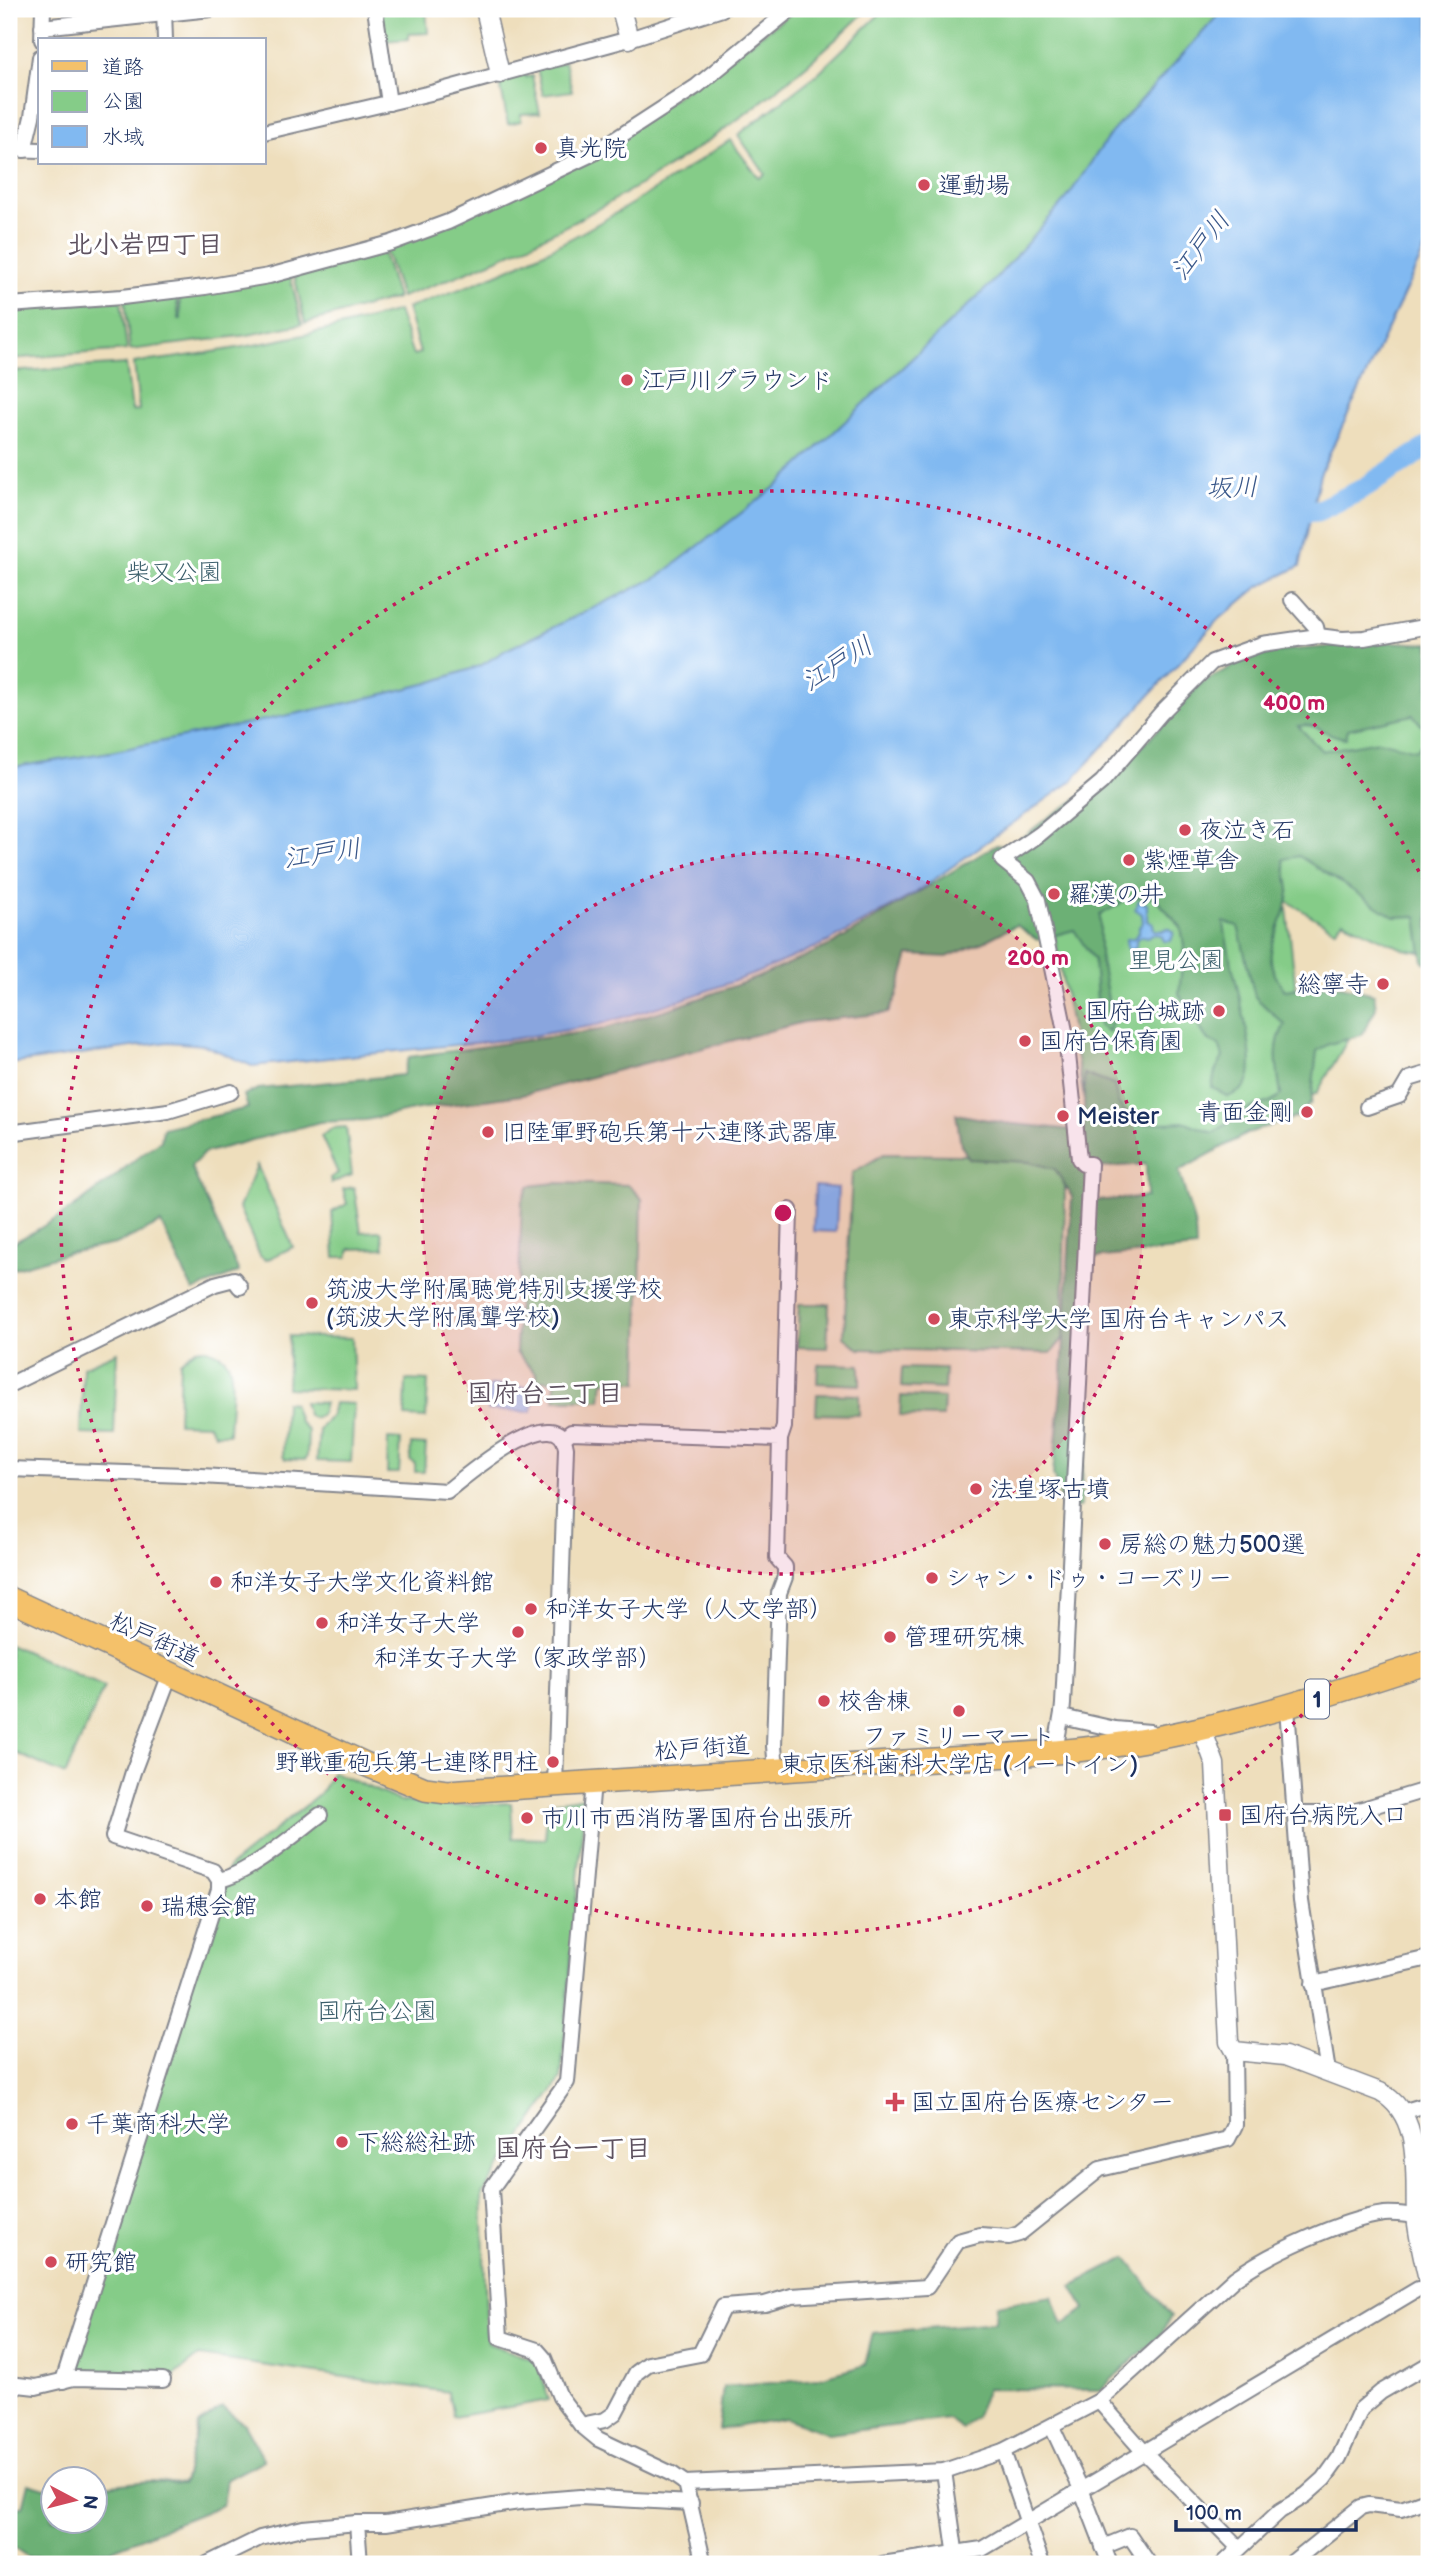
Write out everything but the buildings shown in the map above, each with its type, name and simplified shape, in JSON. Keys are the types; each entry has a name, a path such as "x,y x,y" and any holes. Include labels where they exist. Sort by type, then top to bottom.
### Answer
{"main road":[{"name":"松戸街道","path":"9,1600 343,1754 425,1789 447,1792 1056,1752 1120,1745 1195,1731 1287,1707 1429,1662"}],"street":[{"path":"43,9 42,34 164,11 211,9"},
{"path":"375,9 389,103"},
{"path":"485,9 500,74"},
{"path":"621,9 629,39"},
{"path":"266,132 500,74 629,39 722,9"},
{"path":"9,305 122,297 269,276 391,243 449,222 594,153 697,86 791,9"},
{"path":"164,11 164,38"},
{"path":"38,72 32,117 16,150 38,150"},
{"path":"1292,600 1316,627 1318,636"},
{"path":"1056,1752 1056,1739 1062,1717 1090,1164 1083,1164 1079,1159 1066,1036 1038,900 1028,881 1002,860 1040,834 1102,782 1161,712 1212,662 1262,644 1318,636 1364,638 1429,626"},
{"path":"1367,1107 1399,1096 1409,1079 1429,1073"},
{"path":"9,1133 167,1111 231,1093"},
{"path":"776,1770 774,1746 779,1593 785,1577 785,1567 777,1558 780,1439 784,1427 790,1210"},
{"path":"9,1385 215,1284 234,1279 240,1287"},
{"path":"9,1469 185,1475 447,1491 519,1438 549,1432 558,1433 564,1438 566,1463 555,1785"},
{"path":"564,1438 571,1432 780,1439"},
{"path":"63,2381 219,1889 219,1880 213,1871 113,1837 133,1772 170,1674"},
{"path":"1287,1707 1301,1901 1328,2072"},
{"path":"581,2425 605,2420 615,2413 636,2373 648,2364 700,2354 723,2307 765,2304 792,2295 927,2287 958,2241 980,2235 1009,2237 1019,2234 1100,2169 1227,2140 1235,2125 1234,2052 1228,2042 1215,1764 1195,1731 1115,1729 1062,1717"},
{"path":"593,1782 567,2082 491,2189 500,2338 537,2350 544,2358 560,2398 581,2425 598,2440 672,2474 685,2483 944,2471 1003,2451 1098,2401 1235,2278 1258,2262 1346,2223 1386,2214 1416,2216"},
{"path":"1295,1814 1346,1814 1429,1788"},
{"path":"219,1880 229,1878 263,1857 320,1815"},
{"path":"1313,1984 1429,1958"},
{"path":"882,2564 956,2559 982,2549 1424,2286 1416,2216 1423,2187 1411,2137 1402,2112 1393,2100 1380,2092 1278,2054 1234,2052"},
{"path":"1402,2112 1429,2104"},
{"path":"1223,2564 1280,2511 1306,2495 1324,2479 1339,2458 1361,2409 1381,2392 1429,2364"},
{"path":"9,2384 36,2387 75,2378 163,2380"},
{"path":"1098,2401 1144,2452 1239,2548"},
{"path":"1052,2427 1082,2489 1110,2564"},
{"path":"1003,2451 1042,2564"},
{"path":"944,2471 956,2559"},
{"path":"685,2483 704,2564"},
{"path":"208,2564 260,2538 303,2529 386,2523 519,2502 580,2497 691,2503"},
{"path":"1290,2564 1361,2507 1369,2505 1401,2509 1429,2499"},
{"path":"357,2523 360,2564"},
{"path":"1103,2547 1130,2536 1149,2564"}],"green space":[{"path":"379,9 426,9 428,33 409,34 409,39 384,41"},
{"path":"797,9 868,9 764,100 708,141 650,178 529,244 401,297 385,249 594,156"},
{"name":"柴又公園","path":"885,9 1224,9 1111,133 1067,198 991,284 779,484 658,577 506,650 480,666 429,683 352,702 111,752 9,768 9,372 126,364 132,411 139,410 134,363 267,343 398,311 413,355 420,353 407,308 486,279 583,232 730,140 759,178 765,174 738,135 816,75"},
{"path":"565,62 572,91 543,95 537,69"},
{"path":"525,73 526,77 532,76 540,113 521,114 521,121 508,124 500,83 503,79"},
{"path":"382,250 397,298 305,323 294,274"},
{"path":"290,275 302,324 248,335 130,350 125,300 176,294 181,319 179,294"},
{"path":"121,300 127,350 9,359 9,309"},
{"path":"1393,642 1429,644 1429,734 1413,715 1348,729 1346,738 1311,726 1298,726 1322,751 1379,741 1416,750 1429,736 1429,963 1423,962 1417,916 1394,917 1299,856 1284,859 1289,892 1287,906 1271,952 1271,963 1276,976 1285,990 1326,985 1374,994 1376,1008 1362,1035 1329,1044 1317,1051 1311,1103 1297,1117 1248,1133 1179,1171 1195,1226 1196,1248 1093,1258 1081,1506 1064,1511 1053,1474 1061,1391 1072,1197 1055,1169 1029,1162 969,1159 961,1145 956,1114 1005,1123 1084,1131 1084,1074 1114,1085 1118,1103 1136,1124 1186,1122 1213,1133 1246,1110 1271,1102 1281,1095 1277,1050 1285,1025 1255,997 1238,926 1224,922 1247,1029 1251,1069 1244,1087 1228,1097 1212,1087 1215,1072 1223,1057 1219,1045 1208,1041 1179,994 1184,946 1181,927 1155,898 1132,897 1100,915 1100,955 1112,1022 1109,1032 1099,1026 1094,960 1074,930 1037,940 1016,925 947,957 909,955 897,995 888,1013 804,1022 522,1095 418,1109 366,1120 320,1122 204,1153 191,1167 239,1272 193,1291 161,1223 116,1244 68,1253 9,1270 9,1245 94,1193 161,1141 163,1128 248,1108 244,1095 258,1089 403,1075 409,1057 599,1030 756,978 833,944 996,845 1011,846 1050,816 1117,774 1201,683 1248,658 1290,650","holes":["1146,1164 1147,1197 1093,1201 1097,1168"]},
{"name":"里見公園","path":"1429,643 1429,949 1422,949 1421,952 1403,949 1343,921 1335,930 1275,894 1287,908 1296,992 1355,1027 1317,1093 1267,1122 1248,1129 1096,1152 1046,888 1372,648"},
{"path":"346,1127 352,1175 331,1183 330,1178 338,1173 321,1136 333,1128"},
{"path":"884,1154 1043,1156 1065,1179 1063,1339 1051,1353 859,1349 844,1337 852,1173"},
{"path":"257,1165 293,1247 266,1260 260,1256 239,1208"},
{"path":"555,1183 629,1185 642,1199 638,1382 603,1381 601,1400 554,1400 555,1381 537,1380 537,1374 516,1352 522,1201 529,1186"},
{"path":"354,1187 361,1232 381,1231 384,1248 350,1249 348,1257 335,1257 332,1212 347,1204 343,1189"},
{"path":"799,1304 829,1304 827,1348 797,1347"},
{"path":"289,1336 352,1338 354,1390 287,1388"},
{"path":"203,1348 222,1356 230,1367 232,1385 229,1434 215,1434 208,1424 178,1423 180,1362 196,1349"},
{"path":"117,1352 114,1435 81,1434 83,1367"},
{"path":"818,1364 860,1365 860,1385 817,1383"},
{"path":"902,1368 945,1369 944,1389 901,1387"},
{"path":"406,1380 428,1381 426,1418 405,1417"},
{"path":"817,1394 859,1395 859,1415 816,1414"},
{"path":"901,1396 944,1398 943,1417 900,1416"},
{"path":"285,1402 293,1403 299,1421 308,1431 305,1460 285,1459 283,1456"},
{"path":"304,1402 324,1403 321,1415 313,1418 308,1415"},
{"path":"334,1403 354,1404 351,1462 317,1461 319,1429 331,1416"},
{"path":"388,1439 401,1440 399,1473 387,1473"},
{"path":"411,1444 426,1445 424,1472 415,1472 415,1464 410,1460"},
{"path":"9,1644 104,1687 65,1775 9,1750"},
{"name":"国府台公園","path":"333,1772 400,1801 441,1806 511,1803 513,1838 545,1839 548,1803 585,1797 561,2079 482,2194 487,2343 537,2361 549,2400 453,2417 448,2392 199,2356 174,2376 78,2372 83,2354 78,2349 220,1881 230,1866 320,1794"},
{"path":"1126,2258 1171,2316 1161,2335 1100,2390 987,2389 975,2417 962,2429 949,2419 828,2434 785,2418 718,2430 723,2387 817,2379 865,2365 873,2333 995,2322 996,2305 1052,2296 1063,2325 1085,2309 1072,2286"},
{"path":"222,2407 244,2424 264,2460 226,2480 222,2505 110,2550 28,2557 9,2544 9,2508 23,2507 29,2483 38,2486 38,2534 108,2534 108,2486 149,2481 183,2483 198,2425"}],"water":[{"name":"江戸川","path":"1224,9 1429,9 1429,240 1320,474 1300,566 1258,587 1216,622 1072,781 914,894 828,942 754,974 681,1000 597,1025 513,1039 252,1066 204,1045 168,1042 9,1064 9,768 111,752 352,702 429,683 480,666 506,650 658,577 779,484 991,284 1067,198 1111,133"},
{"path":"1138,901 1147,904 1147,921 1153,924 1154,930 1162,931 1168,928 1174,932 1171,941 1164,941 1161,935 1153,934 1136,940 1136,946 1132,950 1127,948 1126,939 1134,938 1139,933 1143,922 1142,914 1135,909"},
{"path":"815,1186 838,1188 836,1232 813,1231"},
{"path":"489,1385 534,1388 532,1412 488,1410"}],"waterway":[{"name":"坂川","path":"1285,513 1317,511 1359,491 1429,446"}],"place":[{"name":"真光院","path":"541,148"},
{"name":"運動場","path":"924,185"},
{"name":"江戸川グラウンド","path":"627,380"},
{"name":"夜泣き石","path":"1185,830"},
{"name":"紫煙草舎","path":"1129,860"},
{"name":"羅漢の井","path":"1054,894"},
{"name":"総寧寺","path":"1383,984"},
{"name":"国府台城跡","path":"1219,1011"},
{"name":"国府台保育園","path":"1025,1041"},
{"name":"青面金剛","path":"1307,1112"},
{"name":"Meister","path":"1063,1116"},
{"name":"旧陸軍野砲兵第十六連隊武器庫","path":"488,1132"},
{"name":"筑波大学附属聴覚特別支援学校 (筑波大学附属聾学校)","path":"312,1303"},
{"name":"東京科学大学 国府台キャンパス","path":"934,1319"},
{"name":"法皇塚古墳","path":"976,1489"},
{"name":"房総の魅力500選","path":"1105,1544"},
{"name":"シャン・ドゥ・コーズリー","path":"932,1578"},
{"name":"和洋女子大学文化資料館","path":"216,1582"},
{"name":"和洋女子大学（人文学部）","path":"531,1609"},
{"name":"和洋女子大学","path":"322,1623"},
{"name":"和洋女子大学（家政学部）","path":"518,1632"},
{"name":"管理研究棟","path":"890,1637"},
{"name":"校舎棟","path":"824,1701"},
{"name":"ファミリーマート 東京医科歯科大学店 (イートイン)","path":"959,1711"},
{"name":"野戦重砲兵第七連隊門柱","path":"553,1762"},
{"name":"国府台病院入口","path":"1225,1815"},
{"name":"市川市西消防署国府台出張所","path":"527,1818"},
{"name":"本館","path":"40,1899"},
{"name":"瑞穂会館","path":"147,1906"},
{"name":"国立国府台医療センター","path":"895,2102"},
{"name":"千葉商科大学","path":"72,2124"},
{"name":"下総総社跡","path":"342,2142"},
{"name":"研究館","path":"51,2262"}],"district":[{"name":"北小岩四丁目","path":"145,244"},
{"name":"国府台二丁目","path":"545,1393"},
{"name":"国府台一丁目","path":"573,2148"}]}
